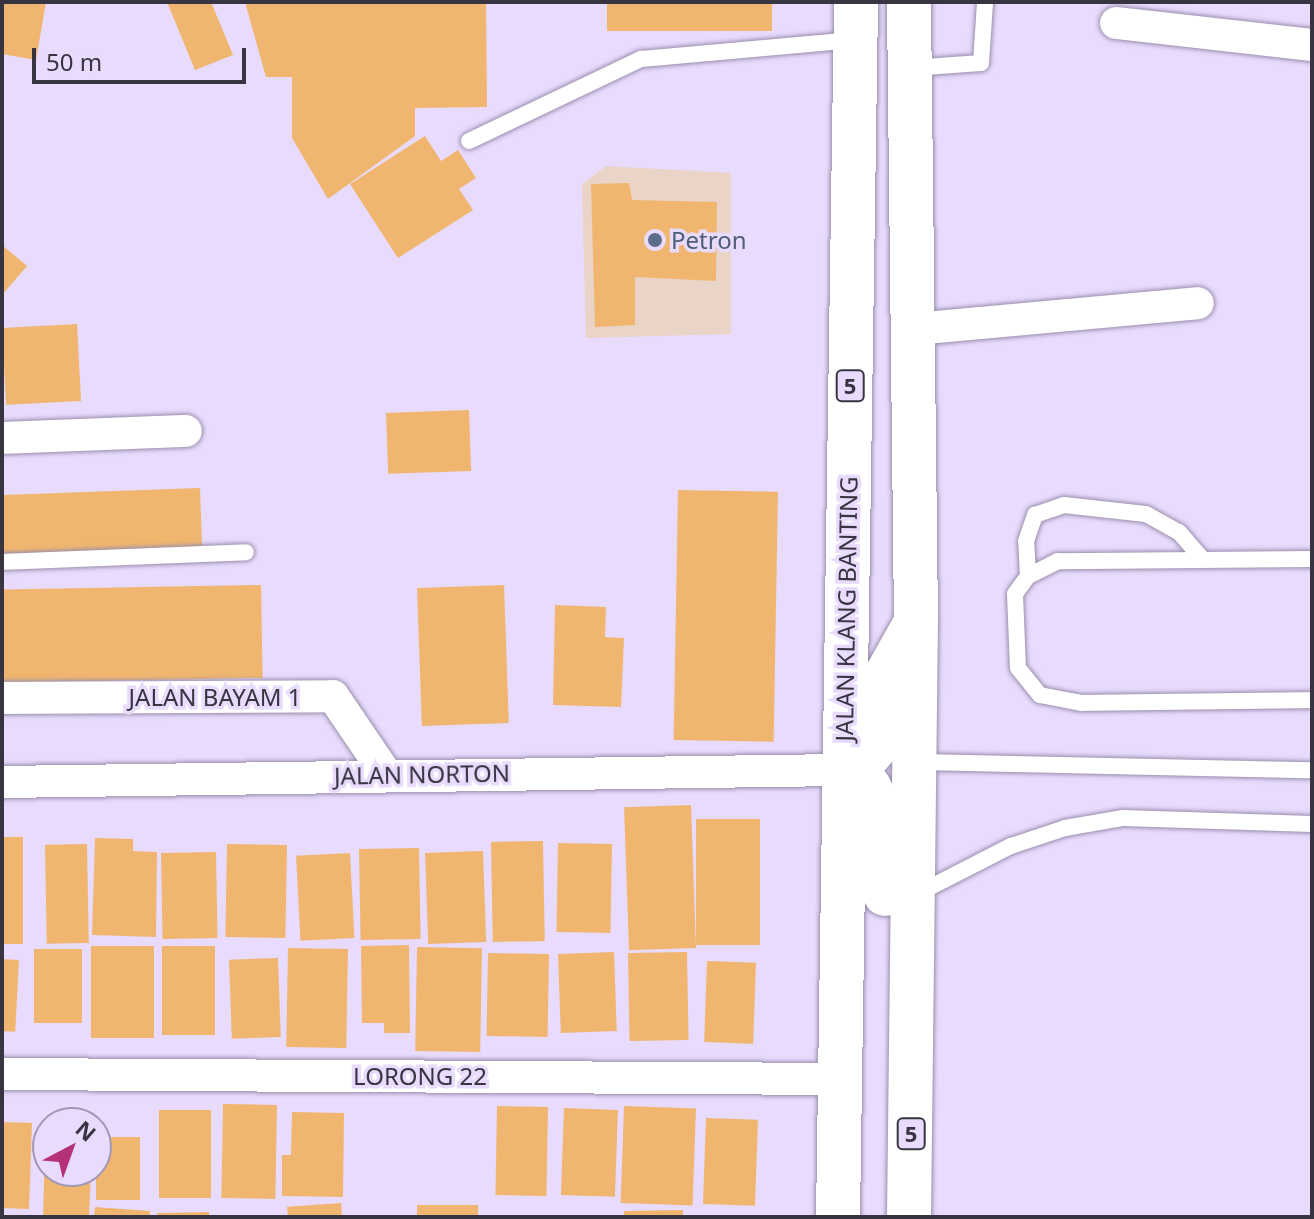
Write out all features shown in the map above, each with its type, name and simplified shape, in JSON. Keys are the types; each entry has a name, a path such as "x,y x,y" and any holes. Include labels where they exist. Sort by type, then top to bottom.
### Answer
{"highway":[{"name":"5","path":"909,2 916,622 909,1217"},
{"name":"JALAN KLANG BANTING","path":"838,1217 856,21"},
{"path":"843,770 862,763 876,747 884,679 916,622"},
{"path":"843,770 869,787 881,811 887,989 911,1051"}],"street":[{"path":"1116,23 1312,45"},
{"path":"914,329 1198,303"},
{"path":"2,438 186,431"},
{"name":"JALAN BAYAM 1","path":"2,698 333,696 386,774"},
{"name":"JALAN NORTON","path":"2,782 386,774 843,770"},
{"name":"LORONG 22","path":"2,1074 838,1079"}],"lane":[{"path":"909,69 981,63 985,2"},
{"path":"469,141 641,59 856,21"},
{"path":"1028,576 1026,541 1035,515 1064,505 1146,514 1179,532 1202,558"},
{"path":"2,562 246,552"},
{"path":"1312,559 1058,561 1028,576 1015,594 1018,668 1040,695 1082,703 1312,700"},
{"path":"914,762 1077,769 1312,770"},
{"path":"913,896 1011,846 1079,825 1123,818 1312,824"}],"shaded area":[{"path":"606,166 731,173 731,334 586,338 582,184"}],"building":[{"path":"2,2 46,2 36,60 2,54"},
{"path":"167,2 211,2 233,55 195,70"},
{"path":"245,2 486,2 487,107 415,108 415,136 328,199 292,138 292,77 266,77"},
{"path":"607,2 772,2 772,31 607,31"},
{"path":"425,136 441,161 458,150 476,178 459,189 473,210 398,258 350,184"},
{"name":"Petron","path":"629,183 632,200 717,202 716,281 635,277 635,325 595,327 591,184"},
{"path":"2,245 27,266 2,295"},
{"path":"77,324 81,401 6,405 2,328"},
{"path":"469,410 471,471 388,474 386,413"},
{"path":"200,488 202,549 4,556 2,495"},
{"path":"678,490 778,492 774,742 674,740"},
{"path":"261,585 263,678 4,683 2,590"},
{"path":"504,585 509,723 422,726 417,588"},
{"path":"555,605 606,607 605,637 624,638 621,707 553,705"},
{"path":"691,805 696,948 629,950 624,807"},
{"path":"696,819 760,819 760,945 696,945"},
{"path":"2,837 23,837 23,944 2,944"},
{"path":"95,838 133,839 133,851 157,852 156,937 92,935"},
{"path":"543,841 545,941 493,942 491,842"},
{"path":"558,843 612,844 610,933 556,932"},
{"path":"87,844 89,943 47,944 45,845"},
{"path":"227,844 287,845 285,938 225,937"},
{"path":"419,848 421,939 361,940 359,849"},
{"path":"483,851 486,942 428,944 425,853"},
{"path":"216,852 218,938 163,939 161,853"},
{"path":"350,853 354,938 301,941 296,856"},
{"path":"409,945 410,1033 384,1033 384,1023 362,1023 361,946"},
{"path":"91,946 154,946 154,1038 91,1038"},
{"path":"162,946 215,946 215,1035 162,1035"},
{"path":"417,947 482,948 480,1052 415,1051"},
{"path":"288,948 348,949 346,1048 286,1047"},
{"path":"34,949 82,949 82,1023 34,1023"},
{"path":"614,952 617,1031 561,1033 558,954"},
{"path":"687,952 689,1040 630,1041 628,953"},
{"path":"488,953 549,954 548,1037 487,1036"},
{"path":"278,958 281,1037 232,1039 229,960"},
{"path":"2,959 19,960 15,1032 2,1031"},
{"path":"707,961 756,963 753,1044 704,1042"},
{"path":"223,1104 277,1105 275,1199 221,1198"},
{"path":"497,1106 548,1107 546,1196 495,1195"},
{"path":"624,1106 696,1109 693,1205 621,1203"},
{"path":"564,1108 618,1110 615,1197 561,1195"},
{"path":"159,1110 211,1110 211,1198 159,1198"},
{"path":"292,1112 344,1113 343,1197 282,1196 282,1155 291,1155"},
{"path":"706,1118 758,1120 755,1206 703,1204"},
{"path":"2,1122 32,1123 29,1209 2,1208"},
{"path":"112,1137 140,1137 140,1200 96,1200 96,1187 112,1187"},
{"path":"44,1187 90,1187 89,1217 43,1217"},
{"path":"341,1203 342,1217 288,1217 287,1207"},
{"path":"417,1205 478,1205 478,1217 417,1217"},
{"path":"95,1207 150,1211 150,1217 94,1217"},
{"path":"683,1210 683,1217 624,1217 624,1211"},
{"path":"209,1212 209,1217 157,1217 157,1213"}],"place":[{"name":"Petron","path":"655,240"}]}
